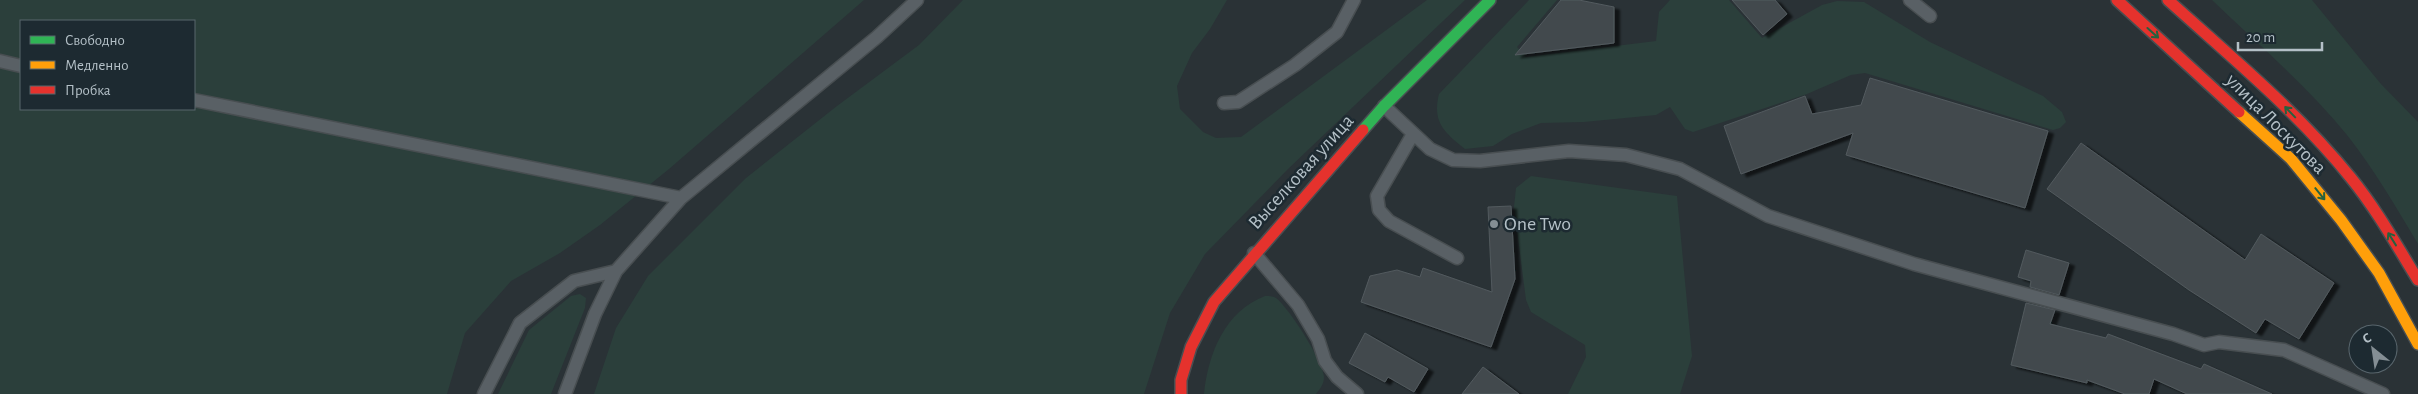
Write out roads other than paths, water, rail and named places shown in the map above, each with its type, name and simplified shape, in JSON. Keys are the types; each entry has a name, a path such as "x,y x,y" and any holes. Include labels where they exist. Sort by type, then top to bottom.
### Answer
{"main road":[{"name":"Выселковая улица","path":"1181,394 1181,380 1191,346 1214,302 1254,253 1384,106 1490,0"},
{"name":"улица Лоскутова","path":"2117,0 2291,159 2341,220 2379,273 2418,344"},
{"name":"улица Лоскутова","path":"2168,0 2288,109 2342,168 2386,229 2418,280"}],"lane":[{"path":"565,394 595,314 616,271 681,198 878,37 917,0"},
{"path":"1224,103 1238,102 1250,96 1295,65 1336,32 1354,0"},
{"path":"1910,0 1930,16"},
{"path":"0,62 20,66"},
{"path":"195,100 681,198"},
{"path":"1384,106 1430,149 1453,160 1480,161 1569,151 1626,155 1680,169 1768,216 1914,264 2173,334 2204,345 2219,342 2284,350 2383,394"},
{"path":"1413,134 1377,196 1379,210 1389,221 1457,258"},
{"path":"1254,253 1298,305 1318,339 1325,361 1337,377 1358,394"},
{"path":"484,394 520,323 574,281 616,271"}],"place":[{"name":"One Two","path":"1494,224"}]}
